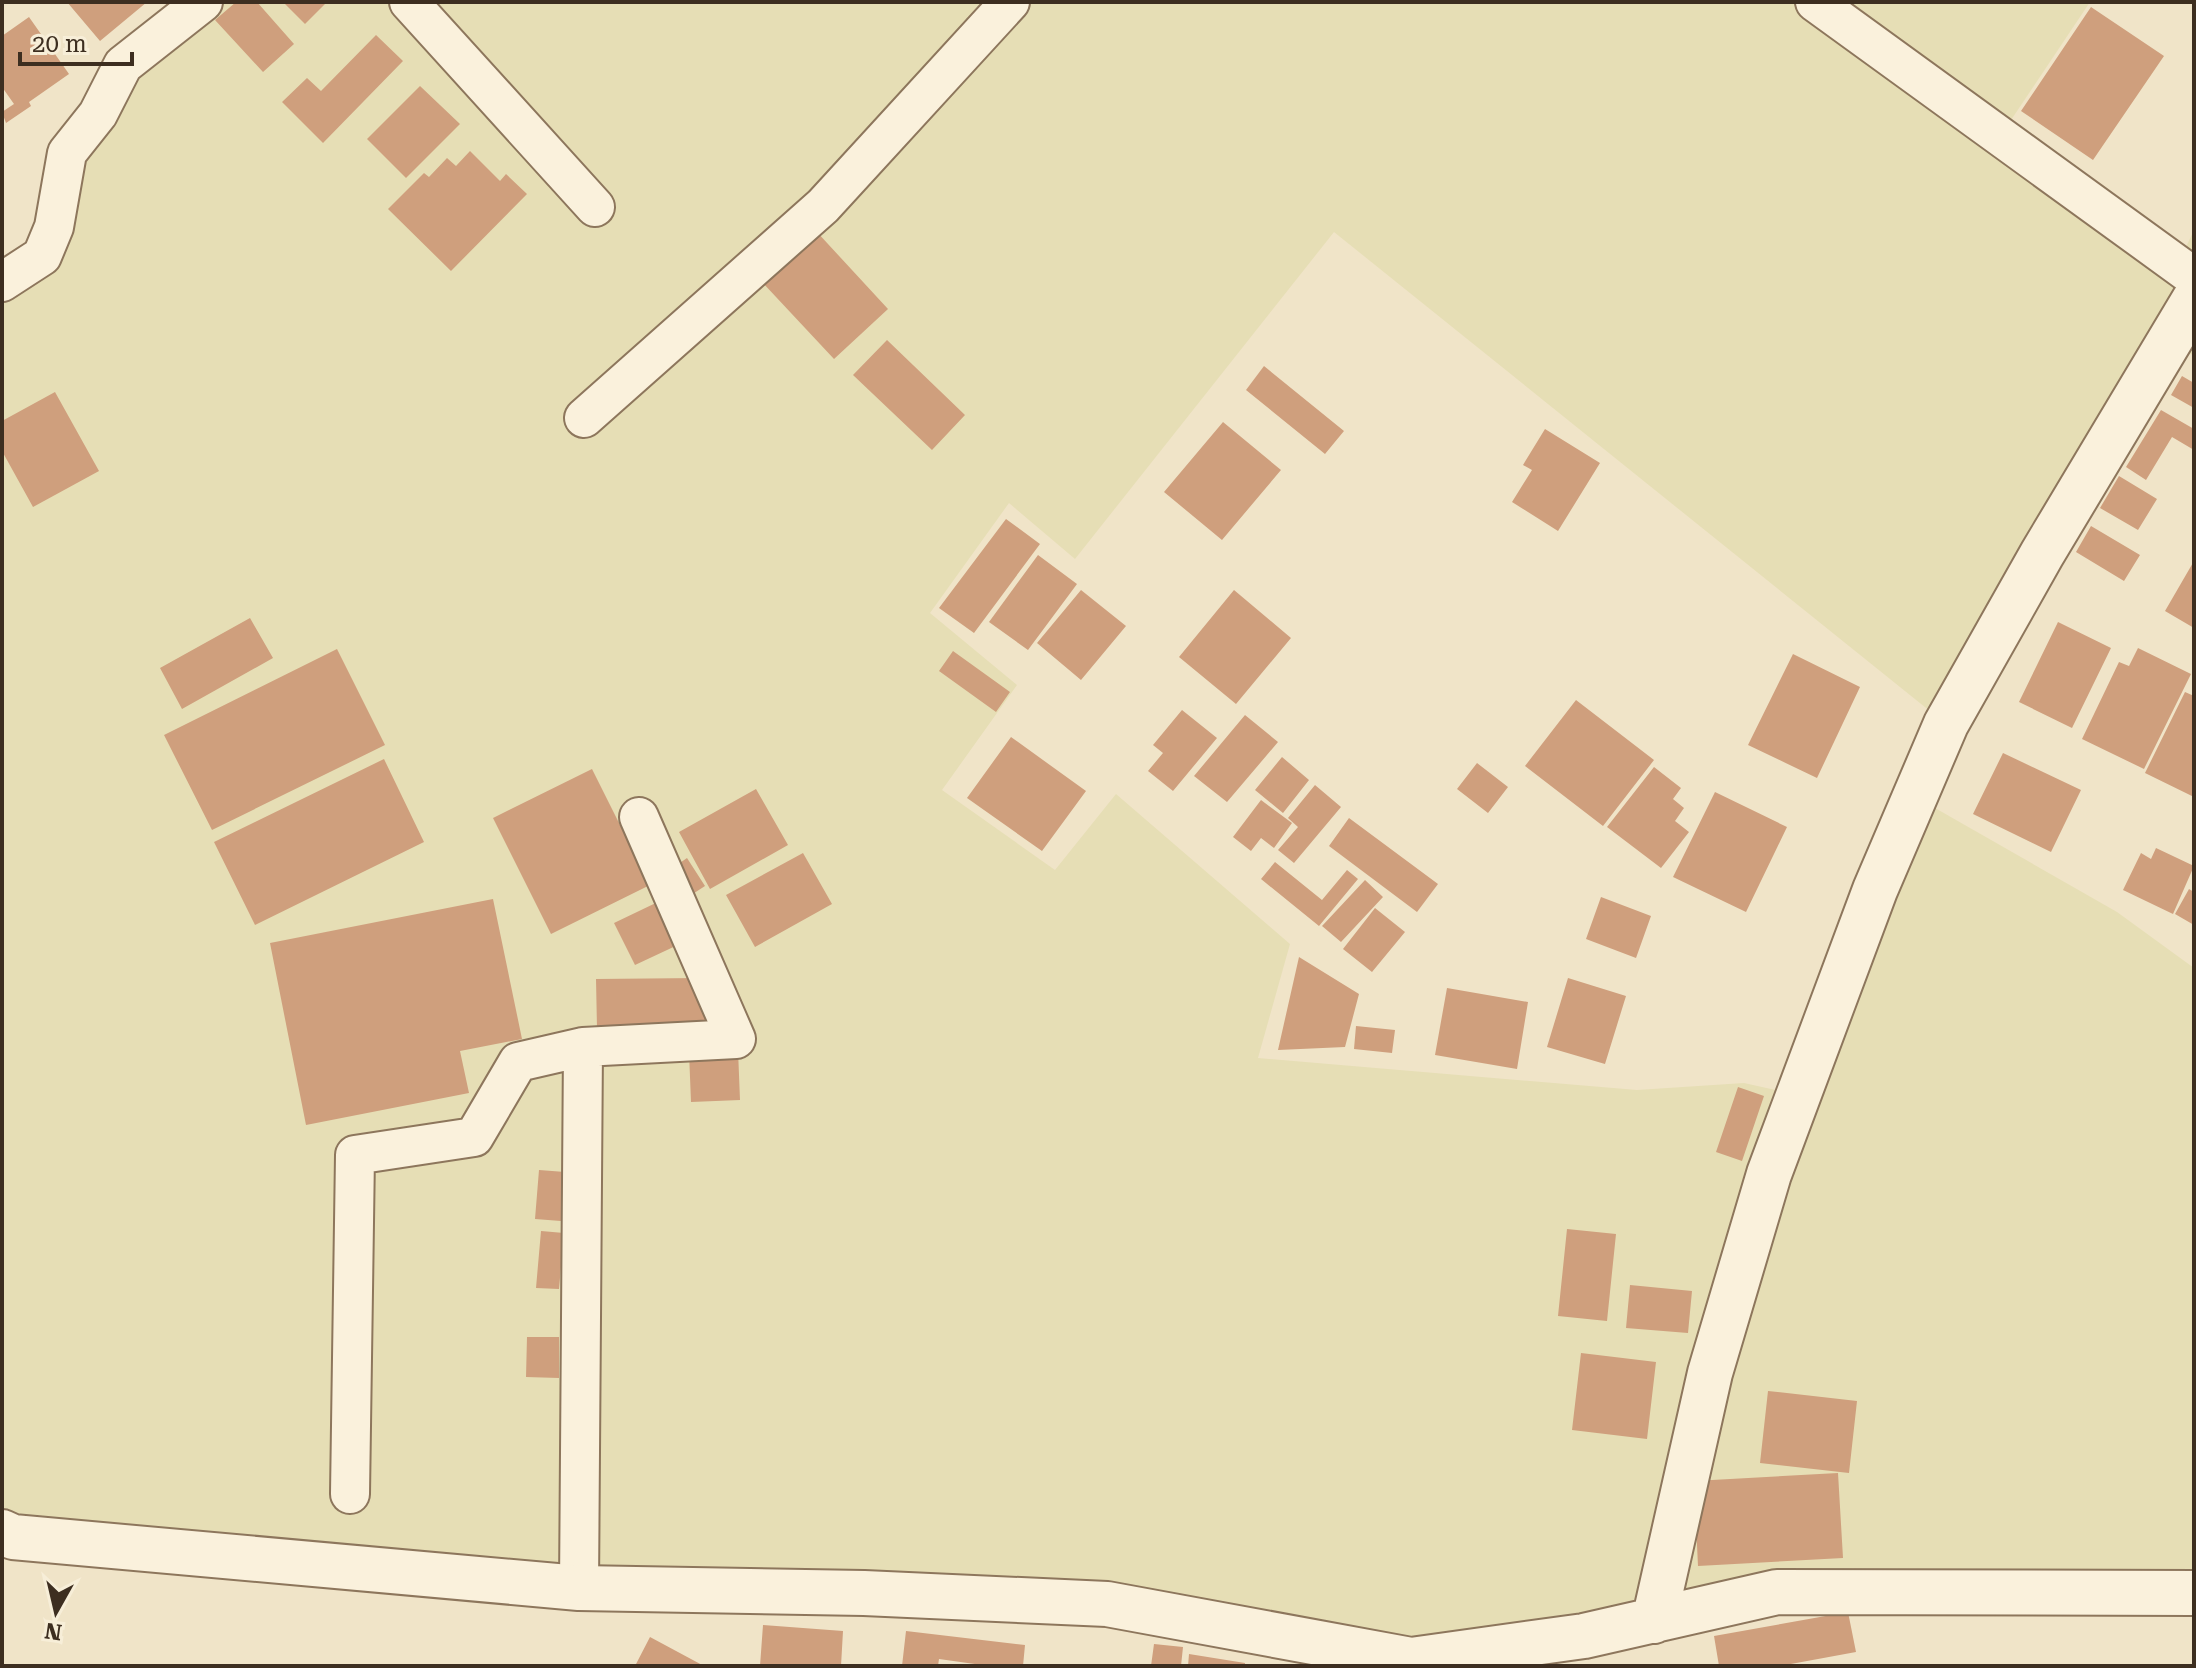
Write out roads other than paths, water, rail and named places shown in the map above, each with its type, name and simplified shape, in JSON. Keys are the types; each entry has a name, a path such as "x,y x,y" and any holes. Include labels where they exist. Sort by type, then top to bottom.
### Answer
{"street":[{"path":"2,282 42,256 54,227 67,153 98,114 123,65 203,2"},
{"path":"409,2 595,207"},
{"path":"584,418 823,206 1010,2"},
{"path":"1815,2 2194,277"},
{"path":"1654,1621 1710,1373 1765,1189 1875,890 1946,724 2042,554 2194,300"},
{"path":"350,1494 355,1155 474,1137 518,1062 583,1047 736,1039 639,817"},
{"path":"579,1588 583,1047"},
{"path":"2,1532 13,1537 579,1588 864,1593 1107,1604 1411,1660 1584,1636 1777,1592 2194,1593"}]}
